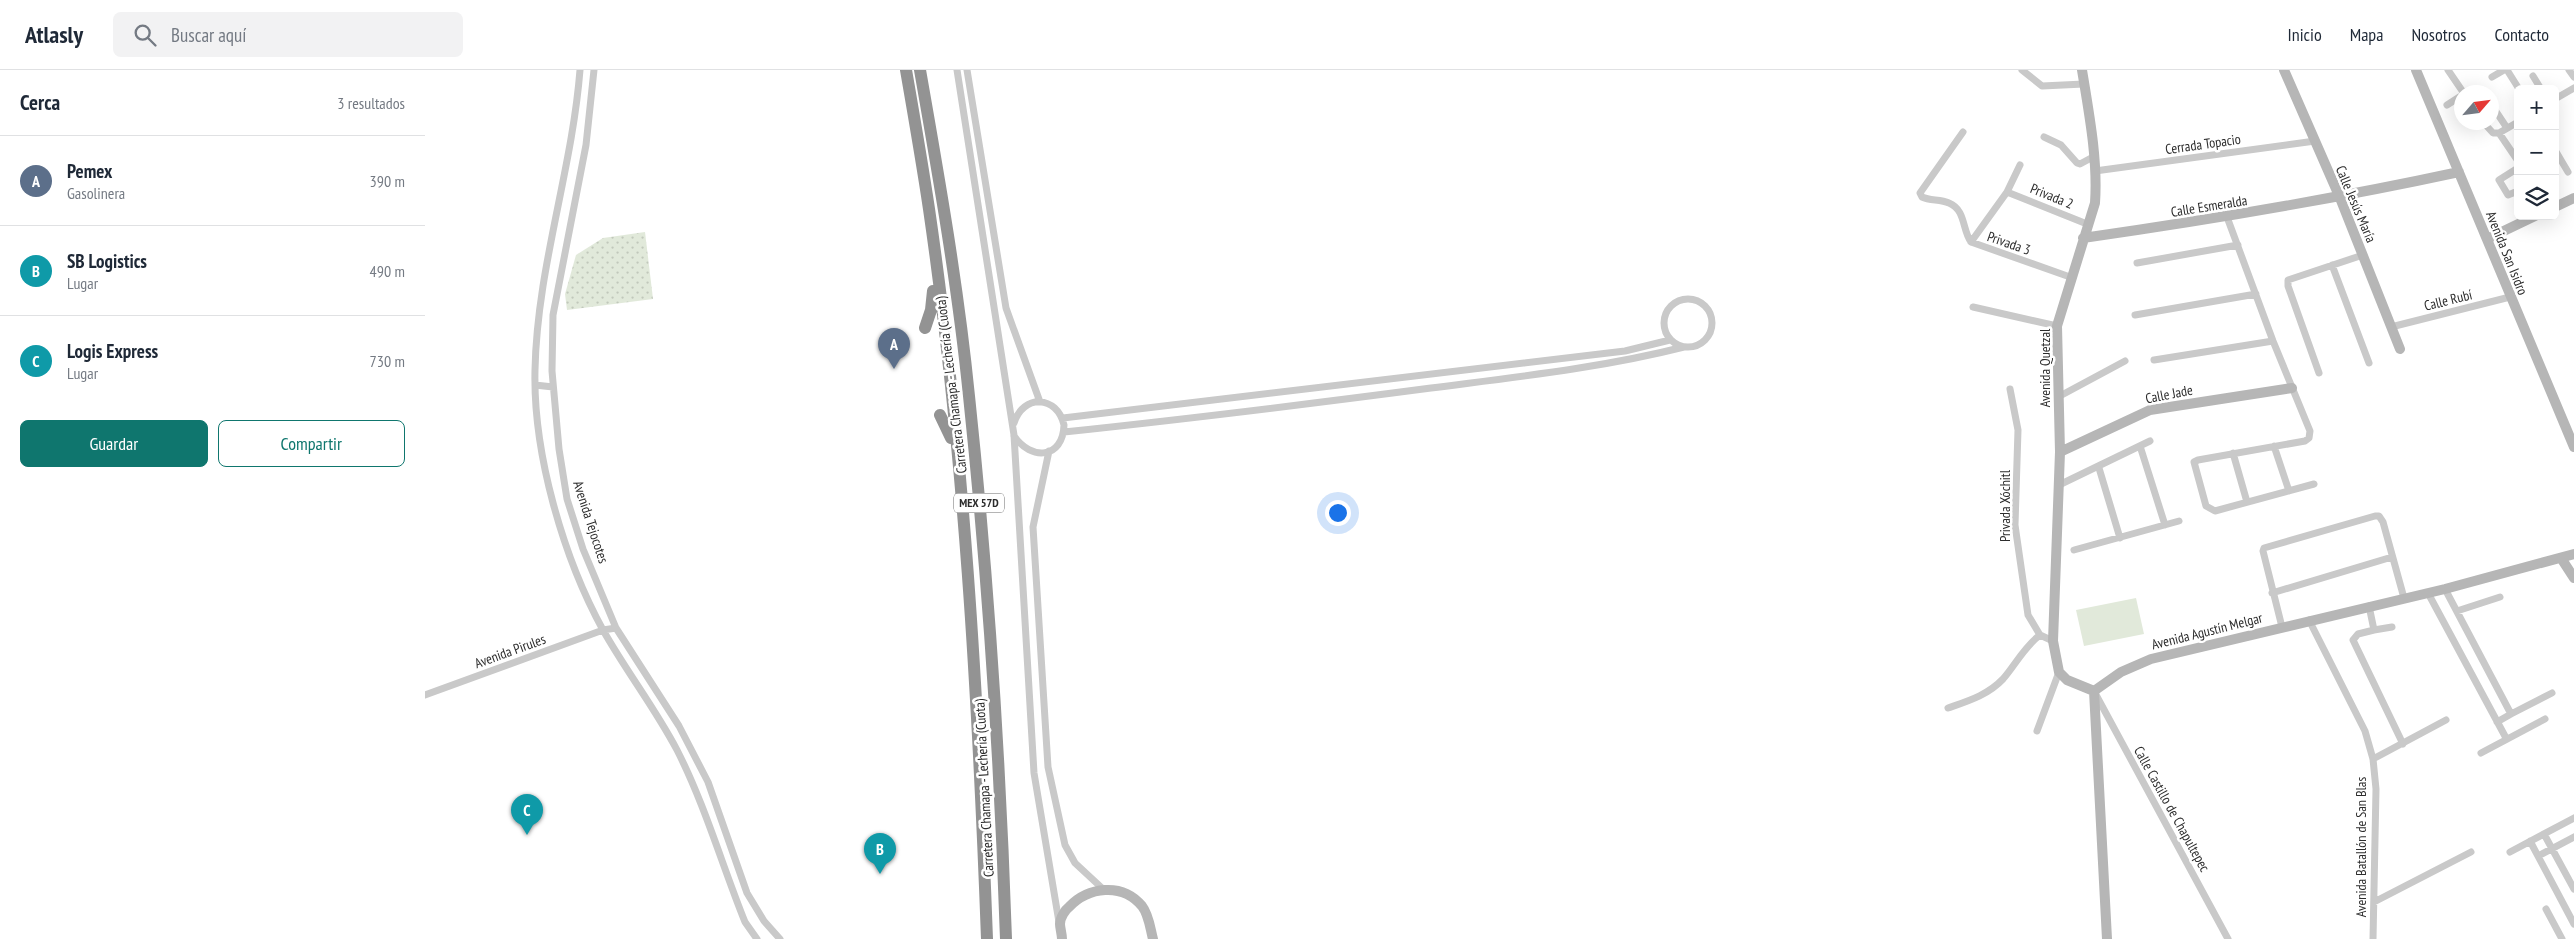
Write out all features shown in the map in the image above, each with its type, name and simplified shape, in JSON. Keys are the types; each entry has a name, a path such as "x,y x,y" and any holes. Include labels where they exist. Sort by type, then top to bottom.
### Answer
{"highway":[{"name":"Carretera Chamapa - Lechería (Cuota)","path":"906,70 929,209 959,469 977,714 987,939"},
{"name":"Carretera Chamapa - Lechería (Cuota)","path":"920,70 944,205 969,394 995,713 1006,939"},
{"path":"925,328 931,310 933,294 929,246 929,209"},
{"path":"941,415 951,435 959,469"}],"main road":[{"name":"Avenida Quetzal","path":"2059,672 2053,641 2060,452 2057,326 2070,278 2095,203 2095,171 2082,70"},
{"name":"Calle Jesús María","path":"2284,70 2340,198 2400,349"},
{"name":"Avenida San Isidro","path":"2416,70 2574,447"},
{"name":"Calle Esmeralda","path":"2083,238 2227,218 2340,198 2459,172"},
{"path":"2559,205 2574,198"},
{"path":"2487,239 2527,220"},
{"name":"Calle Jade","path":"2060,452 2150,410 2292,388"},
{"name":"Avenida Agustín Melgar","path":"2094,691 2121,672 2151,659 2445,589 2574,554"},
{"path":"2561,558 2574,578"},
{"path":"2059,672 2067,680 2094,691 2107,939"},
{"path":"1062,939 1059,922 1066,910 1077,898 1103,889 1128,896 1141,905 1148,916 1153,939"}],"street":[{"name":"Avenida Tejocotes","path":"580,70 571,142 539,308 535,385 541,444 557,517 573,562 603,630 647,698 691,779 745,922 757,939"},
{"name":"Avenida Tejocotes","path":"594,70 586,145 553,315 553,387 559,449 567,498 583,549 616,628 679,726 700,766 717,805 747,893 764,921 780,939"},
{"path":"957,70 1013,426 1035,773 1059,922"},
{"path":"967,70 1006,308 1040,402"},
{"path":"2022,70 2042,86 2084,84"},
{"path":"2448,70 2458,85"},
{"path":"2492,78 2505,70 2516,85"},
{"path":"2569,70 2574,77"},
{"path":"2533,76 2539,85"},
{"path":"2559,97 2574,88"},
{"path":"2447,105 2454,100"},
{"path":"2499,116 2507,128"},
{"path":"2490,130 2493,133 2499,133 2514,124"},
{"name":"Privada 3","path":"1963,132 1920,193 1926,199 1947,202 1956,207 1962,215 1971,242 2070,278"},
{"path":"2499,133 2514,155"},
{"path":"2044,137 2061,145 2077,164 2093,157"},
{"name":"Cerrada Topacio","path":"2095,171 2315,141"},
{"path":"2559,157 2568,172"},
{"name":"Privada 2","path":"1971,242 2007,192 2019,164"},
{"path":"2514,171 2499,180 2508,195 2514,193"},
{"name":"Privada 2","path":"2007,192 2087,224"},
{"path":"2227,218 2273,341 2310,431 2309,438 2305,441 2233,453 2194,462 2194,468 2206,506 2210,510 2215,511 2314,484"},
{"path":"2137,263 2238,245"},
{"path":"2319,374 2288,286 2288,280 2363,255"},
{"path":"2332,265 2369,363"},
{"path":"2135,315 2256,294"},
{"path":"1064,432 1253,412 1628,362 1698,345 1708,336 1712,323 1709,310 1698,301 1685,298 1673,304 1665,314 1664,328 1670,340 1685,347"},
{"name":"Calle Rubí","path":"2391,328 2511,298"},
{"path":"1973,308 2057,326"},
{"path":"1063,418 1625,351 1670,340"},
{"path":"2154,360 2273,341"},
{"path":"2058,397 2125,361"},
{"path":"535,385 553,387"},
{"name":"Privada Xóchitl","path":"2010,390 2018,430 2016,541 2027,615 2040,634 2053,641"},
{"path":"1013,426 1017,413 1027,404 1040,402 1050,404 1063,418 1064,432 1059,444 1049,452 1035,453 1022,448 1014,435"},
{"path":"2059,485 2099,468 2150,441"},
{"path":"2140,446 2165,525"},
{"path":"2274,446 2289,491"},
{"path":"1049,452 1033,527 1047,767 1065,845 1075,864 1103,889"},
{"path":"2233,453 2247,502"},
{"path":"2099,468 2120,538"},
{"path":"2282,627 2263,551 2267,546 2375,516 2379,516 2383,522 2404,598"},
{"path":"2074,550 2179,521"},
{"path":"2272,592 2392,557"},
{"path":"2445,589 2511,714"},
{"path":"2428,593 2506,738"},
{"path":"2457,611 2500,598"},
{"path":"2369,606 2374,630"},
{"name":"Avenida Batallón de San Blas","path":"2309,620 2365,731 2373,759 2376,789 2373,939"},
{"path":"2392,627 2358,634 2353,640 2403,744"},
{"name":"Avenida Pirules","path":"425,695 603,630 616,628"},
{"path":"1948,708 1977,698 1991,689 2003,679 2029,643 2040,634"},
{"path":"2037,731 2059,672"},
{"name":"Calle Castillo de Chapultepec","path":"2094,691 2228,939"},
{"path":"2497,722 2553,693"},
{"path":"2481,753 2506,738 2545,719"},
{"path":"2373,759 2446,720"},
{"path":"2510,852 2574,818"},
{"path":"2544,834 2574,888"},
{"path":"2538,856 2574,837"},
{"path":"2530,841 2574,924"},
{"path":"2374,902 2471,852"},
{"path":"2546,909 2562,939"}],"green space":[{"path":"645,232 653,299 567,310 565,294 576,255 603,238"},
{"path":"2136,598 2144,634 2084,646 2076,610"}],"place":[{"name":"Pemex","path":"894,369"},
{"name":"Logis Express","path":"527,835"},
{"name":"SB Logistics","path":"880,874"}]}
